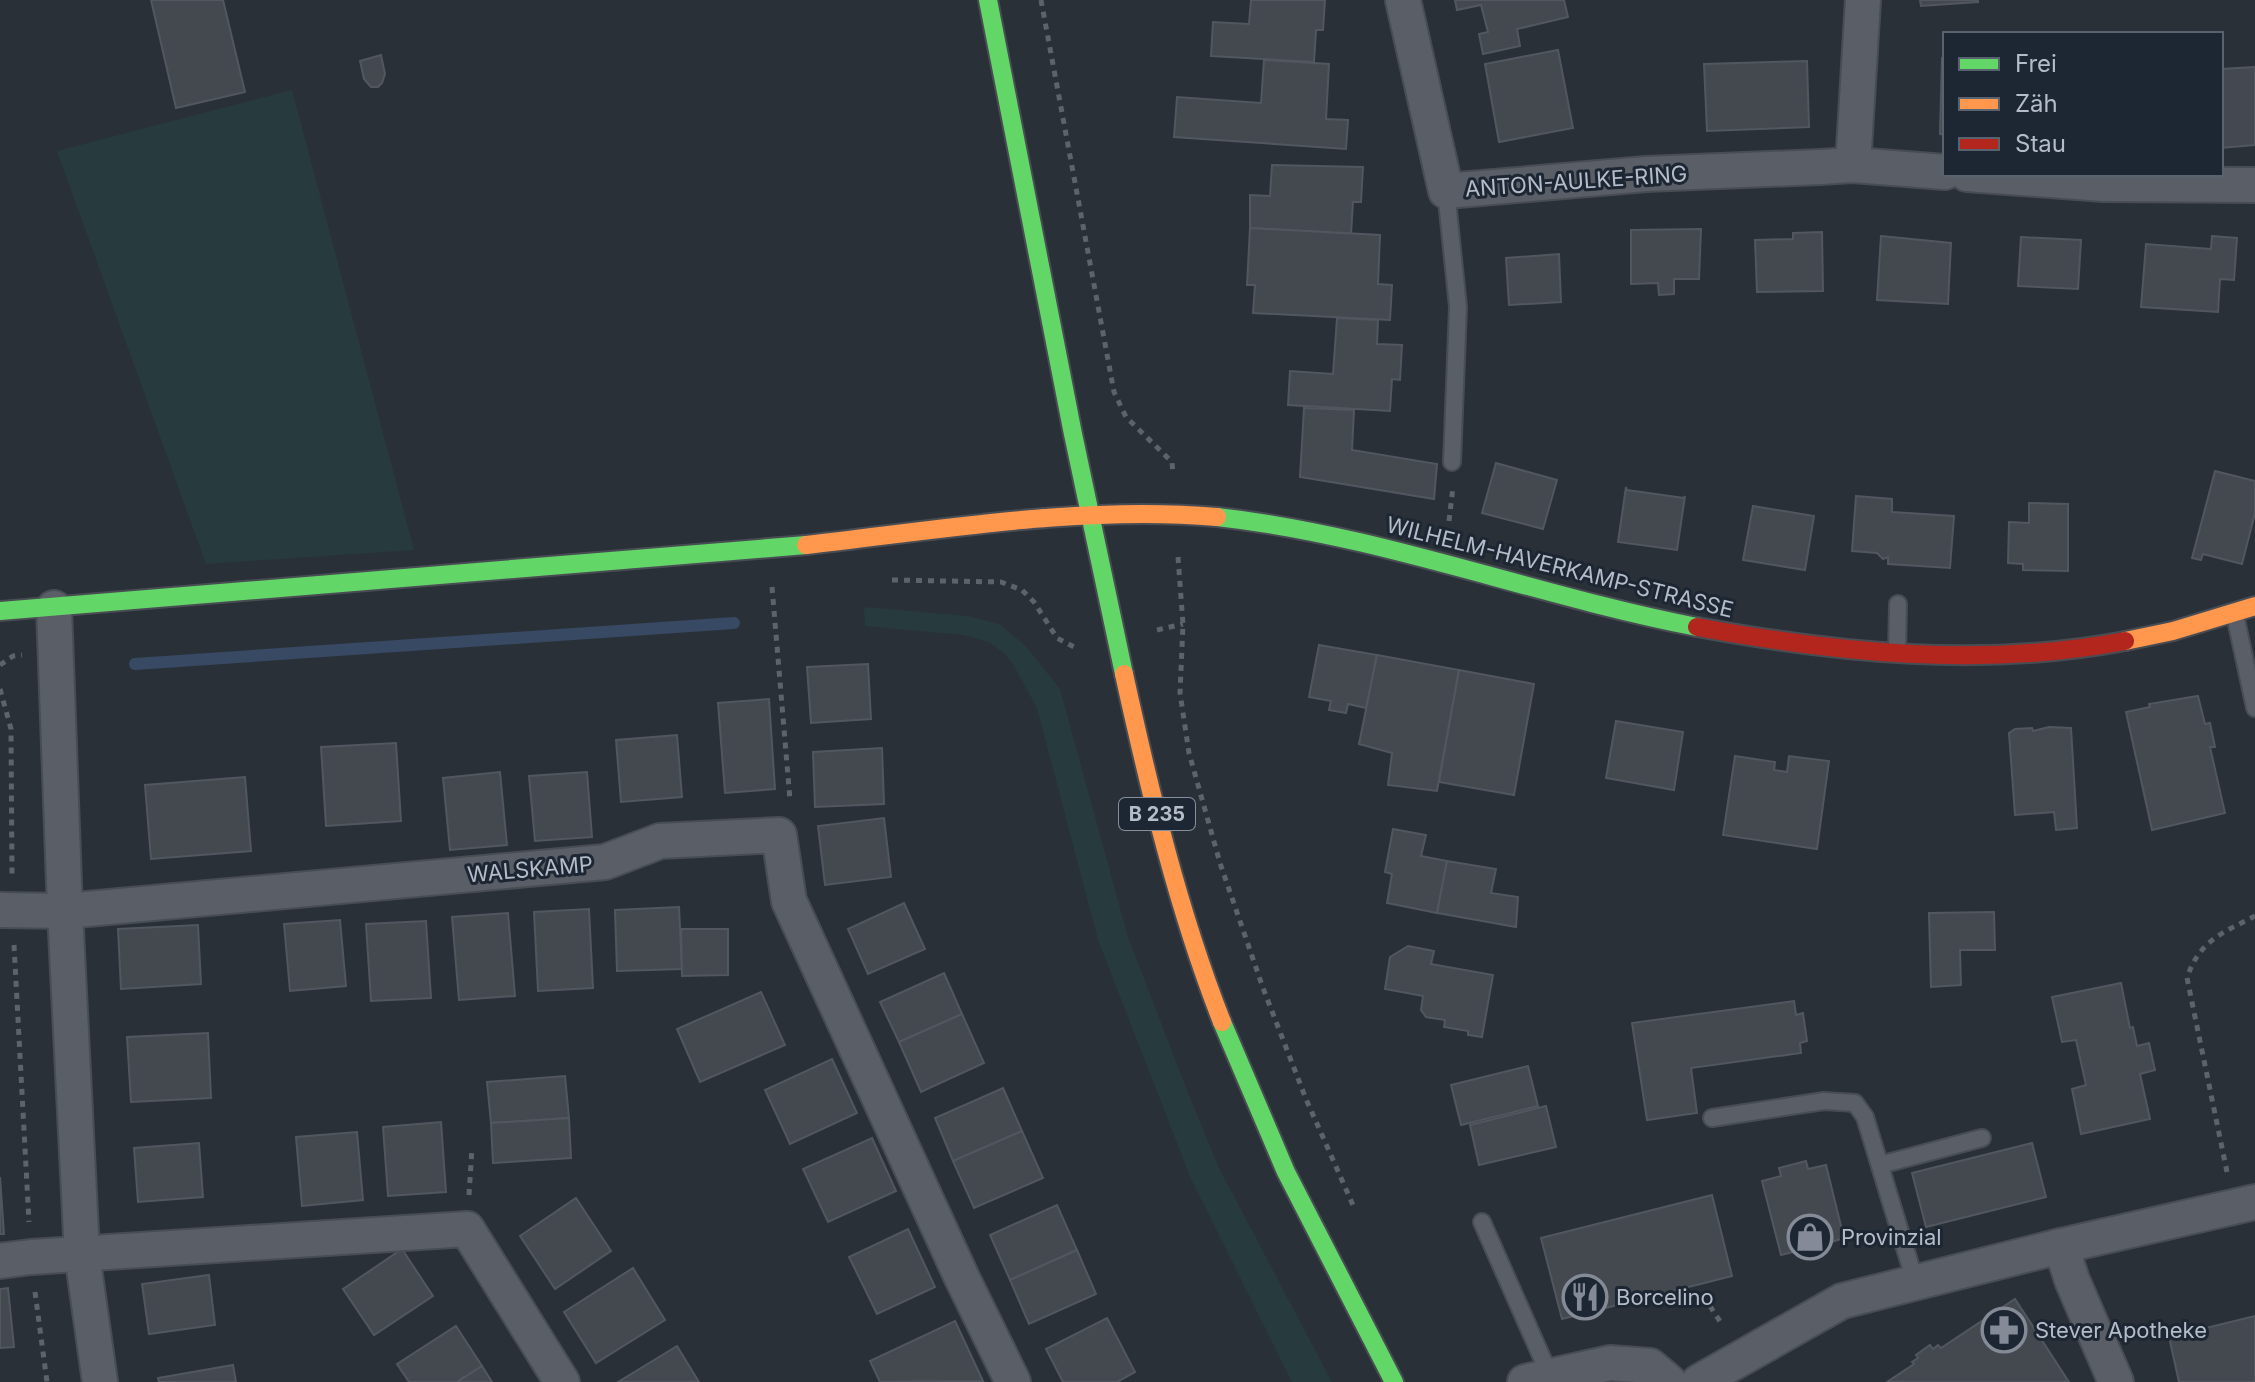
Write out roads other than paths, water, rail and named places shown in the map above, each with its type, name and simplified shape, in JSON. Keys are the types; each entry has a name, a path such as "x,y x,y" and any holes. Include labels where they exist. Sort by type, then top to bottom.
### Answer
{"main road":[{"name":"B 235","path":"988,0 1090,517 1147,778 1203,968 1255,1103 1319,1242 1394,1382"},
{"name":"WILHELM-HAVERKAMP-STRASSE","path":"0,611 761,550 1090,517 1175,515 1216,516 1279,526 1444,561 1588,603 1840,652 1965,658 2054,652 2160,635 2255,606"}],"street":[{"name":"ANTON-AULKE-RING","path":"1403,0 1446,191 1646,174 1853,165 1943,172"},
{"path":"1853,165 1863,0"},
{"path":"1994,176 2104,184 2255,185"},
{"path":"54,608 82,1254 100,1382"},
{"name":"WALSKAMP","path":"6,909 65,911 605,862 660,841 779,835 789,901 1013,1382"},
{"path":"1699,1382 1842,1301 2061,1246 2255,1202"},
{"path":"16,1259 467,1229 562,1382"},
{"path":"2061,1246 2072,1280 2116,1382"},
{"path":"1538,1379 1610,1363 1650,1366 1669,1382"}],"lane":[{"path":"1446,191 1458,307 1452,462"},
{"path":"1897,655 1898,604"},
{"path":"2234,614 2255,708"},
{"path":"1712,1118 1824,1101 1855,1103 1865,1117 1915,1281"},
{"path":"1880,1165 1982,1138"},
{"path":"1482,1222 1538,1379"}],"waterway":[{"path":"135,664 734,623"}],"place":[{"name":"Provinzial","path":"1810,1237"},
{"name":"Borcelino","path":"1585,1297"},
{"name":"Stever Apotheke","path":"2004,1330"}]}
